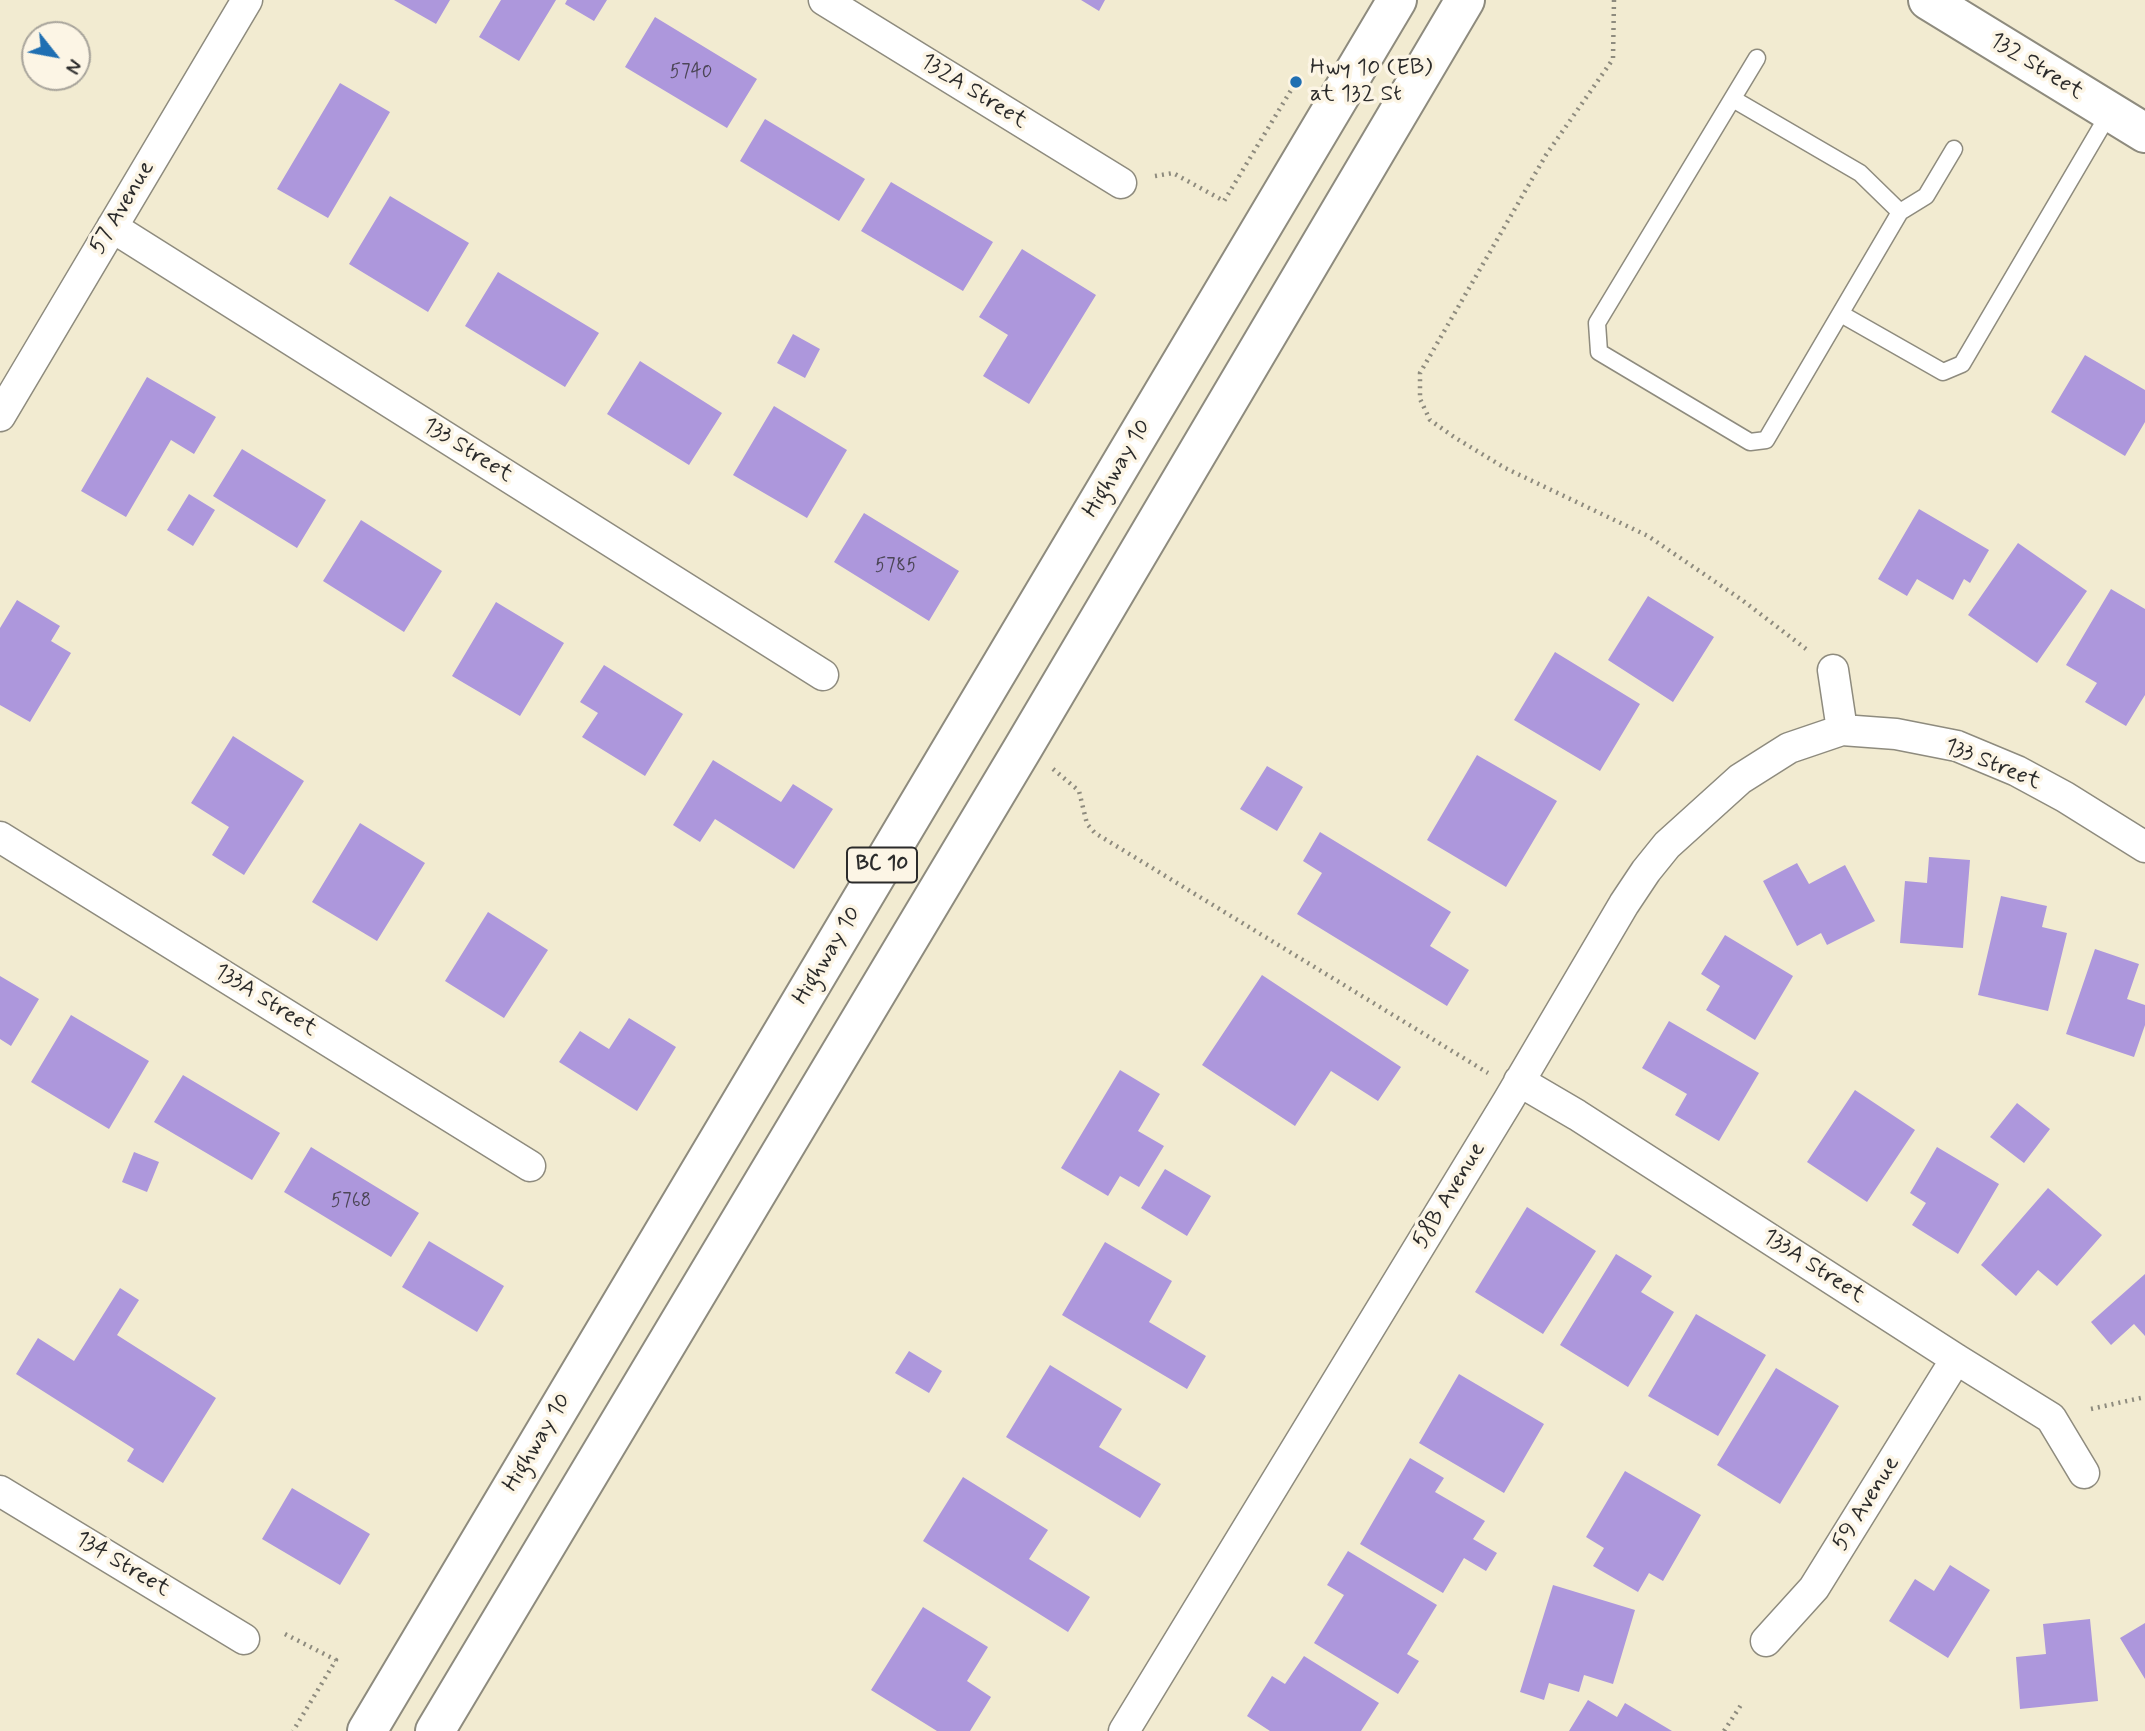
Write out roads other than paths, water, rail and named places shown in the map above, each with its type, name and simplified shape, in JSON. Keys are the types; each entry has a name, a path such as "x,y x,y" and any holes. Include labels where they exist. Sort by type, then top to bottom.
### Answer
{"main road":[{"name":"Highway 10","path":"367,1731 1397,0"},
{"name":"BC 10","path":"435,1731 1037,725 1465,0"},
{"name":"132 Street","path":"1928,0 2145,133"}],"street":[{"name":"57 Avenue","path":"0,416 247,0"},
{"name":"132A Street","path":"824,0 1121,183"},
{"name":"133 Street","path":"111,227 823,675"},
{"path":"1833,670 1842,730"},
{"name":"133 Street","path":"1842,730 1896,734 1957,746 2017,771 2145,847"},
{"name":"58B Avenue","path":"1124,1731 1507,1079 1646,871 1667,845 1740,779 1789,748 1842,730"},
{"name":"133A Street","path":"0,837 530,1166"},
{"name":"133A Street","path":"1507,1079 1577,1115 2052,1418 2084,1473"},
{"name":"59 Avenue","path":"1766,1641 1814,1588 1956,1359"},
{"name":"134 Street","path":"0,1491 244,1639"}],"lane":[{"path":"1757,58 1597,323 1599,352 1750,442 1766,440 1899,212 1926,196 1954,149"},
{"path":"1732,99 1860,173 1899,212"},
{"path":"1841,314 1942,372 1962,363 2110,112"}],"place":[{"name":"Hwy 10 (EB) at 132 St","path":"1296,82"}]}
